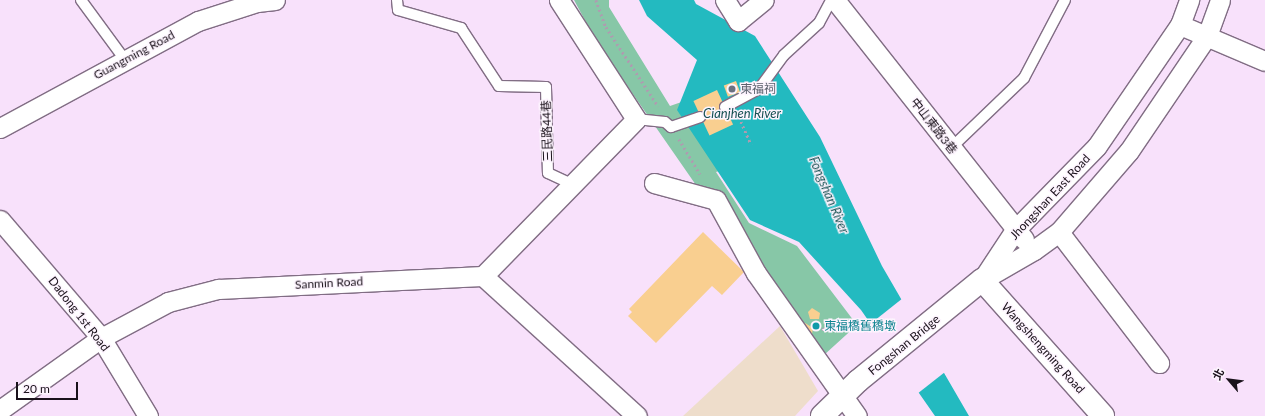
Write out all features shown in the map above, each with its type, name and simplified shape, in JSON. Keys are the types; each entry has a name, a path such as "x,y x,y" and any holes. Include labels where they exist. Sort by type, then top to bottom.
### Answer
{"main road":[{"name":"Fongshan Bridge","path":"822,416 851,388 950,308 982,280"},
{"name":"Wangshengming Road","path":"982,280 1103,416"}],"street":[{"name":"Guangming Road","path":"0,128 198,21 257,2 275,0"},
{"path":"559,0 636,119 483,276 637,416"},
{"path":"725,0 738,21 764,0"},
{"name":"中山東路3巷","path":"835,0 1015,230 1034,250"},
{"name":"Jhongshan East Road","path":"982,280 1015,230 1097,146 1180,25 1189,0"},
{"name":"Jhongshan East Road","path":"982,280 1034,250 1059,232 1129,151 1207,36 1220,0"},
{"path":"1180,25 1265,61"},
{"path":"654,183 716,200 756,273 851,388 857,416"},
{"name":"Dadong 1st Road","path":"0,220 101,338 148,416"},
{"path":"1059,232 1159,363"},
{"name":"Sanmin Road","path":"0,410 101,338 168,302 218,289 483,276"}],"lane":[{"path":"81,0 125,60"},
{"name":"三民路44巷","path":"397,0 398,10 461,28 499,86 546,87 548,173 572,184"},
{"path":"729,105 759,89 784,55 819,23 831,0"},
{"path":"951,148 1024,78 1065,0"},
{"path":"636,119 665,122 675,126 700,117"}],"path":[{"path":"596,0 606,27 675,126 716,200"},
{"path":"729,105 750,144"}],"shaded area":[{"path":"574,0 609,0 609,7 670,106 690,99 762,157 716,172 749,223 797,246 857,325 824,355 723,224 596,41"},
{"path":"780,326 818,391 795,416 683,416"}],"water":[{"name":"Cianjhen River","path":"639,0 694,0 696,4 755,36 820,137 882,266 969,416 935,416 861,310 799,242 750,220 677,110 697,60 647,16"}],"pier":[{"path":"903,298 945,372 917,394 869,325"}],"building":[{"name":"東福祠","path":"736,81 740,92 728,97 724,85"},
{"path":"717,90 733,124 709,135 693,101"},
{"path":"703,232 744,272 722,295 712,286 656,343 628,316 632,312 629,309"},
{"path":"812,308 820,313 819,319 810,319 808,312"},
{"path":"805,323 813,328 812,334 808,336 802,327"}],"place":[{"name":"東福祠","path":"732,89"},
{"name":"東福橋舊橋墩","path":"816,326"}],"water label":[{"name":"Fongshan River","path":"829,195"}]}
